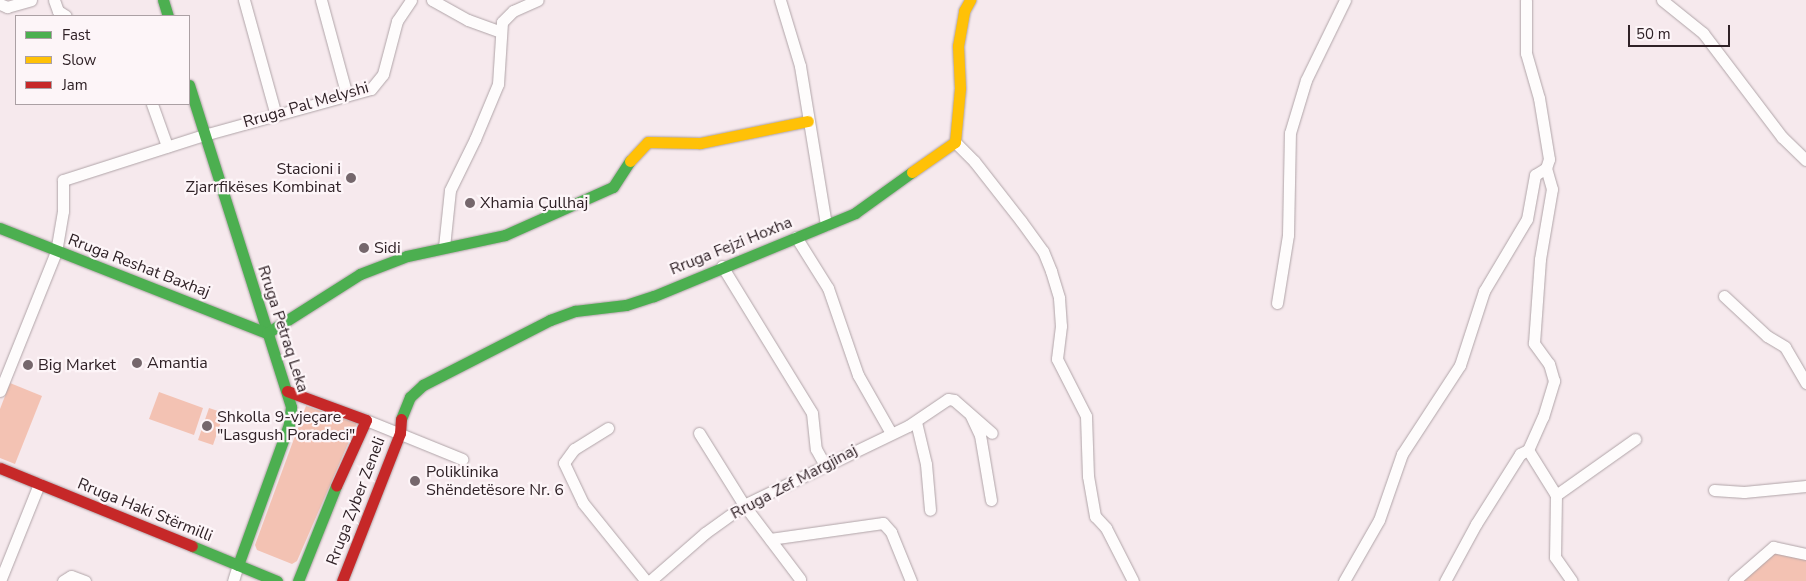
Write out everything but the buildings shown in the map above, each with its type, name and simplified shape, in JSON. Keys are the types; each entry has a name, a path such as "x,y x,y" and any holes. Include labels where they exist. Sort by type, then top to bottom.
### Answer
{"street":[{"path":"0,4 7,7 31,0"},
{"path":"54,0 58,11 64,15"},
{"path":"163,0 168,15"},
{"path":"244,0 276,115"},
{"path":"321,0 347,96"},
{"name":"Rruga Pal Melyshi","path":"56,252 63,211 63,180 204,135 371,89 378,83 397,21 411,0"},
{"path":"432,0 468,20 499,31"},
{"path":"444,248 450,190 498,84 499,31 502,22 513,11 538,0"},
{"path":"780,0 800,66 826,224"},
{"path":"970,0 964,11 958,46 960,88 956,142 974,161 1042,251 1051,272 1058,298 1061,326 1057,359 1086,416 1087,464 1095,516 1106,528 1133,581"},
{"path":"1277,303 1288,235 1290,133 1306,80 1345,0"},
{"path":"1445,581 1476,524 1520,454 1528,450 1543,417 1554,380 1552,370 1534,343 1540,259 1552,189 1546,168 1549,159 1546,142 1526,53 1526,0"},
{"path":"1662,0 1703,32 1782,137 1806,160"},
{"name":"Rruga Petraq Leka","path":"190,88 291,407 290,424 233,581"},
{"path":"152,105 167,146"},
{"path":"267,333 360,274 407,256 505,234 613,187 626,165 648,142 700,143 808,121"},
{"name":"Rruga Fejzi Hoxha","path":"400,433 401,415 410,397 443,372 550,320 575,311 626,305 855,213 956,142"},
{"path":"1344,581 1379,520 1402,454 1460,365 1484,291 1526,219 1535,175 1546,168"},
{"name":"Rruga Reshat Baxhaj","path":"0,228 56,252 267,333"},
{"path":"796,237 828,288 858,375 891,433"},
{"path":"0,391 56,252"},
{"path":"722,266 812,413 816,449 825,465"},
{"path":"1724,296 1767,336 1785,347 1806,383"},
{"path":"287,391 400,433 462,459"},
{"name":"Rruga Zef Margjinaj","path":"648,581 705,533 744,505 916,422 948,399 969,412"},
{"path":"969,412 992,433"},
{"path":"969,412 980,435 991,500"},
{"name":"Rruga Zyber Zeneli","path":"298,581 325,510 366,420"},
{"path":"916,422 926,464 930,510"},
{"path":"608,428 574,449 564,463 583,503 648,581"},
{"name":"Rruga Zyber Zeneli","path":"342,581 400,433"},
{"path":"698,433 744,505 800,579"},
{"path":"1556,495 1635,439"},
{"path":"1528,450 1556,495 1555,557 1572,581"},
{"name":"Rruga Haki Stërmilli","path":"0,468 277,581"},
{"path":"2,581 39,484"},
{"path":"1714,490 1744,492 1806,486"},
{"path":"770,539 883,523 893,537 911,581"},
{"path":"1734,581 1773,547 1806,554"},
{"path":"63,581 71,576 85,581"}],"shaded area":[{"path":"10,383 42,396 15,464 0,458 0,409"},
{"path":"159,392 203,408 194,435 149,419"},
{"path":"306,406 357,423 297,561 292,564 257,550 255,545"},
{"path":"209,408 224,413 213,445 198,440"},
{"path":"1776,552 1806,559 1806,581 1741,581"}],"traffic: fast":[{"path":"163,0 168,15"},
{"path":"190,88 291,407 289,424 238,565"},
{"path":"0,228 267,333 360,274 407,256 505,235 613,187 630,161"},
{"path":"401,419 410,397 423,385 550,320 575,311 626,305 654,296 855,213 912,172"},
{"path":"298,581 336,486"},
{"path":"192,546 277,581"}],"traffic: slow":[{"path":"912,172 955,142 960,88 958,46 964,11 970,0"},
{"path":"630,161 648,142 700,143 808,121"}],"traffic: jam":[{"path":"287,391 366,420 336,486"},
{"path":"342,581 400,433 401,419"},
{"path":"0,468 192,546"}],"place":[{"name":"Stacioni i Zjarrfikëses Kombinat","path":"351,178"},
{"name":"Xhamia Çullhaj","path":"470,203"},
{"name":"Sidi","path":"364,248"},
{"name":"Amantia","path":"137,363"},
{"name":"Big Market","path":"28,365"},
{"name":"Shkolla 9-vjeçare \"Lasgush Poradeci\"","path":"207,426"},
{"name":"Poliklinika Shëndetësore Nr. 6","path":"415,481"}]}
